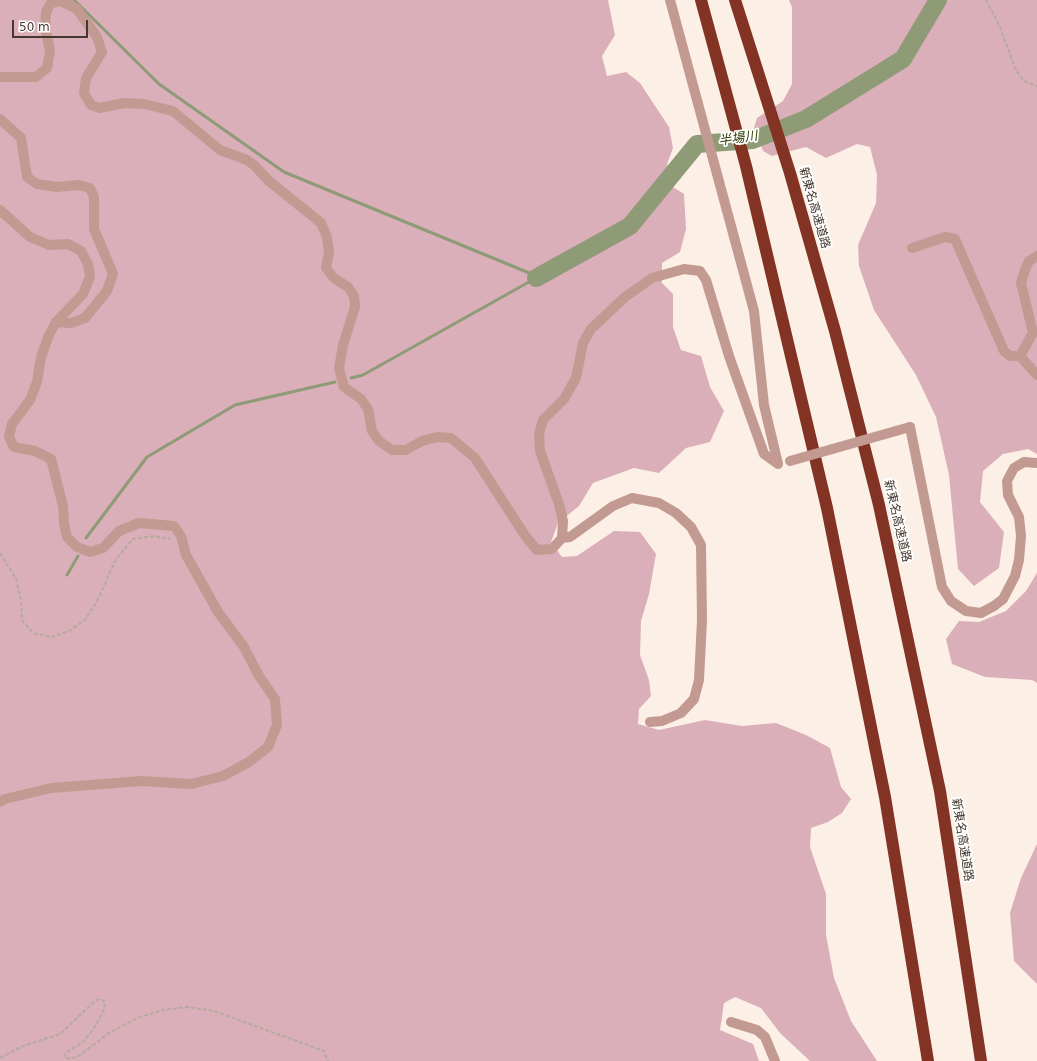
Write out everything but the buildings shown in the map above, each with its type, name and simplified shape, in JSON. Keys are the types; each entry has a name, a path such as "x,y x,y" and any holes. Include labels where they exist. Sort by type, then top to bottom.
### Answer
{"highway":[{"path":"701,0 746,166 827,508 885,797 928,1061"},
{"name":"新東名高速道路","path":"734,0 790,173 835,332 880,505 940,791 981,1061"}],"street":[{"path":"670,0 754,311 764,405 778,464"},
{"path":"0,77 36,77 47,68 50,51 45,27 46,12 51,3 61,1 77,9 97,37 102,52 86,78 84,93 92,105 100,108 124,103 144,104 173,111 220,150 247,160 254,165 269,181 321,223 327,237 329,252 326,268 334,278 348,287 354,296 355,307 343,345 340,368 344,387 361,399 368,409 372,431 378,441 392,450 406,450 422,441 437,437 451,438 475,458 526,537 537,550 552,549 562,538 563,521 559,504 540,451 539,434 543,420 564,399 576,378 583,343 591,329 625,297 652,278 684,269 700,270 706,280 729,356 764,454 778,464"},
{"path":"0,119 21,138 27,177 37,184 57,187 79,184 90,188 94,197 94,229 113,274 107,291 85,318 71,323 56,322"},
{"path":"0,210 30,238 49,245 68,244 81,251 88,264 90,277 83,294 56,322 49,335 40,357 37,382 30,400 12,424 9,437 14,447 35,451 51,459 63,506 64,524 67,537 77,547 90,552 103,548 119,531 139,523 174,526 181,536 186,555 218,612 244,647 259,676 275,699 277,725 268,747 249,762 223,776 190,784 142,781 50,788 6,799 0,802"},
{"path":"912,248 945,237 955,240 1004,351 1010,356 1020,356 1037,375"},
{"path":"1020,356 1033,333 1021,283 1029,261 1037,256"},
{"path":"778,464 910,427 942,587 951,601 966,611 981,614 1003,599 1015,576 1019,560 1021,536 1019,517 1008,495 1007,481 1014,468 1024,462 1037,463"},
{"path":"562,538 570,537 613,506 632,498 659,503 676,513 691,527 701,545 702,620 699,680 694,699 681,713 662,721 650,722"},
{"path":"731,1022 757,1030 765,1037 775,1061"}],"path":[{"path":"986,0 996,19 1016,70 1024,81 1037,86"},
{"path":"0,553 16,579 21,600 22,620 33,633 52,637 69,631 85,620 97,601 116,559 133,540 155,536 173,539"},
{"path":"0,1058 23,1046 60,1034 96,1000 101,999 105,1002 104,1010 94,1028 82,1042 67,1052 64,1056 66,1058 71,1059 80,1055 109,1033 137,1018 163,1010 187,1007 214,1011 324,1051 328,1061"}],"shaded area":[{"path":"0,0 608,0 615,35 602,56 607,76 626,72 640,83 669,127 673,148 667,164 673,187 684,194 686,229 680,252 662,263 662,283 673,294 673,327 681,350 701,356 710,387 724,411 710,442 686,448 659,473 634,468 593,483 579,506 558,523 551,542 562,557 577,556 614,531 640,532 656,554 649,594 641,621 640,655 649,680 651,696 639,709 638,724 659,730 705,720 742,726 776,723 806,735 830,748 841,787 851,799 842,813 828,822 811,828 810,847 826,894 826,935 834,978 851,1021 877,1061 810,1061 780,1033 761,1008 735,997 724,1003 720,1030 753,1044 759,1061 0,1061"},
{"path":"789,0 1037,0 1037,454 1028,449 1003,454 983,471 980,502 1004,532 999,568 974,586 958,569 949,475 936,417 916,375 874,310 859,266 858,245 876,203 877,175 870,147 857,144 826,158 806,147 772,156 763,151 754,128 757,118 783,101 792,84 792,7"},
{"path":"1037,573 1037,683 1032,680 985,677 952,664 946,639 959,621 979,622 1006,611 1026,591"},
{"path":"1037,844 1037,984 1014,961 1010,913 1021,878"}],"waterway":[{"path":"74,0 159,84 284,172 539,277"},
{"name":"半場川","path":"536,278 630,226 697,144 753,140 806,119 903,59 938,0"},
{"path":"351,378 363,375 536,278"},
{"path":"86,538 147,457 235,405 335,382"},
{"path":"67,575 78,556"}]}
